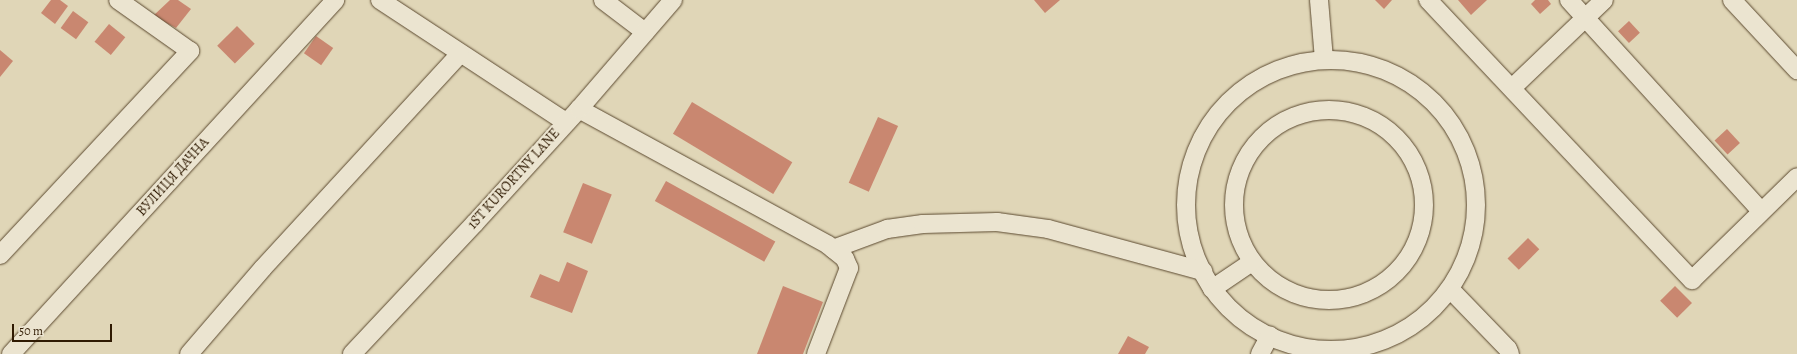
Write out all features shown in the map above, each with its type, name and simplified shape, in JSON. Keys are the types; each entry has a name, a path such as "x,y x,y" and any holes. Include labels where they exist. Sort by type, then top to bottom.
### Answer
{"street":[{"path":"0,255 190,51 118,0"},
{"name":"ВУЛИЦЯ ДАЧНА","path":"11,354 335,0"},
{"path":"380,0 460,54 566,122"},
{"path":"603,0 645,32"},
{"name":"1ST KURORTNY LANE","path":"352,354 579,109 673,0"},
{"path":"1319,0 1324,59"},
{"path":"1428,0 1692,280 1797,177"},
{"path":"1568,0 1761,211"},
{"path":"1512,88 1604,0"},
{"path":"1732,0 1797,70"},
{"path":"189,354 263,268 460,54"},
{"path":"1324,59 1370,64 1412,83 1446,115 1454,128 1468,156 1477,201 1471,247 1450,289 1418,322 1377,344 1332,351 1286,344 1245,322 1212,289 1192,249 1185,205 1192,161 1211,121 1242,89 1248,85 1281,68 1324,59"},
{"path":"579,109 833,249 845,259 849,268 816,354"},
{"path":"1340,110 1370,118 1396,137 1415,162 1424,192 1423,224 1412,254 1392,278 1365,294 1334,301 1303,297 1274,284 1252,262 1238,233 1237,226 1234,202 1240,171 1255,144 1279,123 1308,111 1340,110"},
{"path":"833,249 887,229 923,224 997,222 1048,229 1203,271"},
{"path":"1212,289 1252,262"},
{"path":"1450,289 1508,349 1510,354"},
{"path":"1260,354 1270,335"}],"building":[{"path":"51,0 60,0 68,6 55,24 41,13"},
{"path":"170,0 178,0 191,9 176,28 153,16"},
{"path":"1034,0 1060,0 1045,13"},
{"path":"1375,0 1392,0 1384,9"},
{"path":"1458,0 1487,0 1471,15"},
{"path":"1535,0 1548,0 1551,4 1540,14 1531,4"},
{"path":"73,11 88,22 76,39 61,28"},
{"path":"1629,21 1640,33 1629,43 1618,31"},
{"path":"109,24 125,37 111,55 95,42"},
{"path":"237,26 255,44 235,63 217,46"},
{"path":"316,36 333,48 321,65 304,53"},
{"path":"0,50 13,61 0,77"},
{"path":"692,102 792,162 773,194 673,134"},
{"path":"878,117 898,126 869,192 849,183"},
{"path":"1727,129 1740,143 1728,154 1715,141"},
{"path":"666,181 775,242 764,262 655,201"},
{"path":"583,183 612,195 592,244 563,232"},
{"path":"1528,238 1539,249 1519,270 1507,259"},
{"path":"567,262 588,271 572,313 530,297 540,274 559,282"},
{"path":"783,286 823,302 803,354 757,354"},
{"path":"1675,286 1692,303 1677,318 1660,301"},
{"path":"1128,336 1149,347 1145,354 1118,354"}]}
